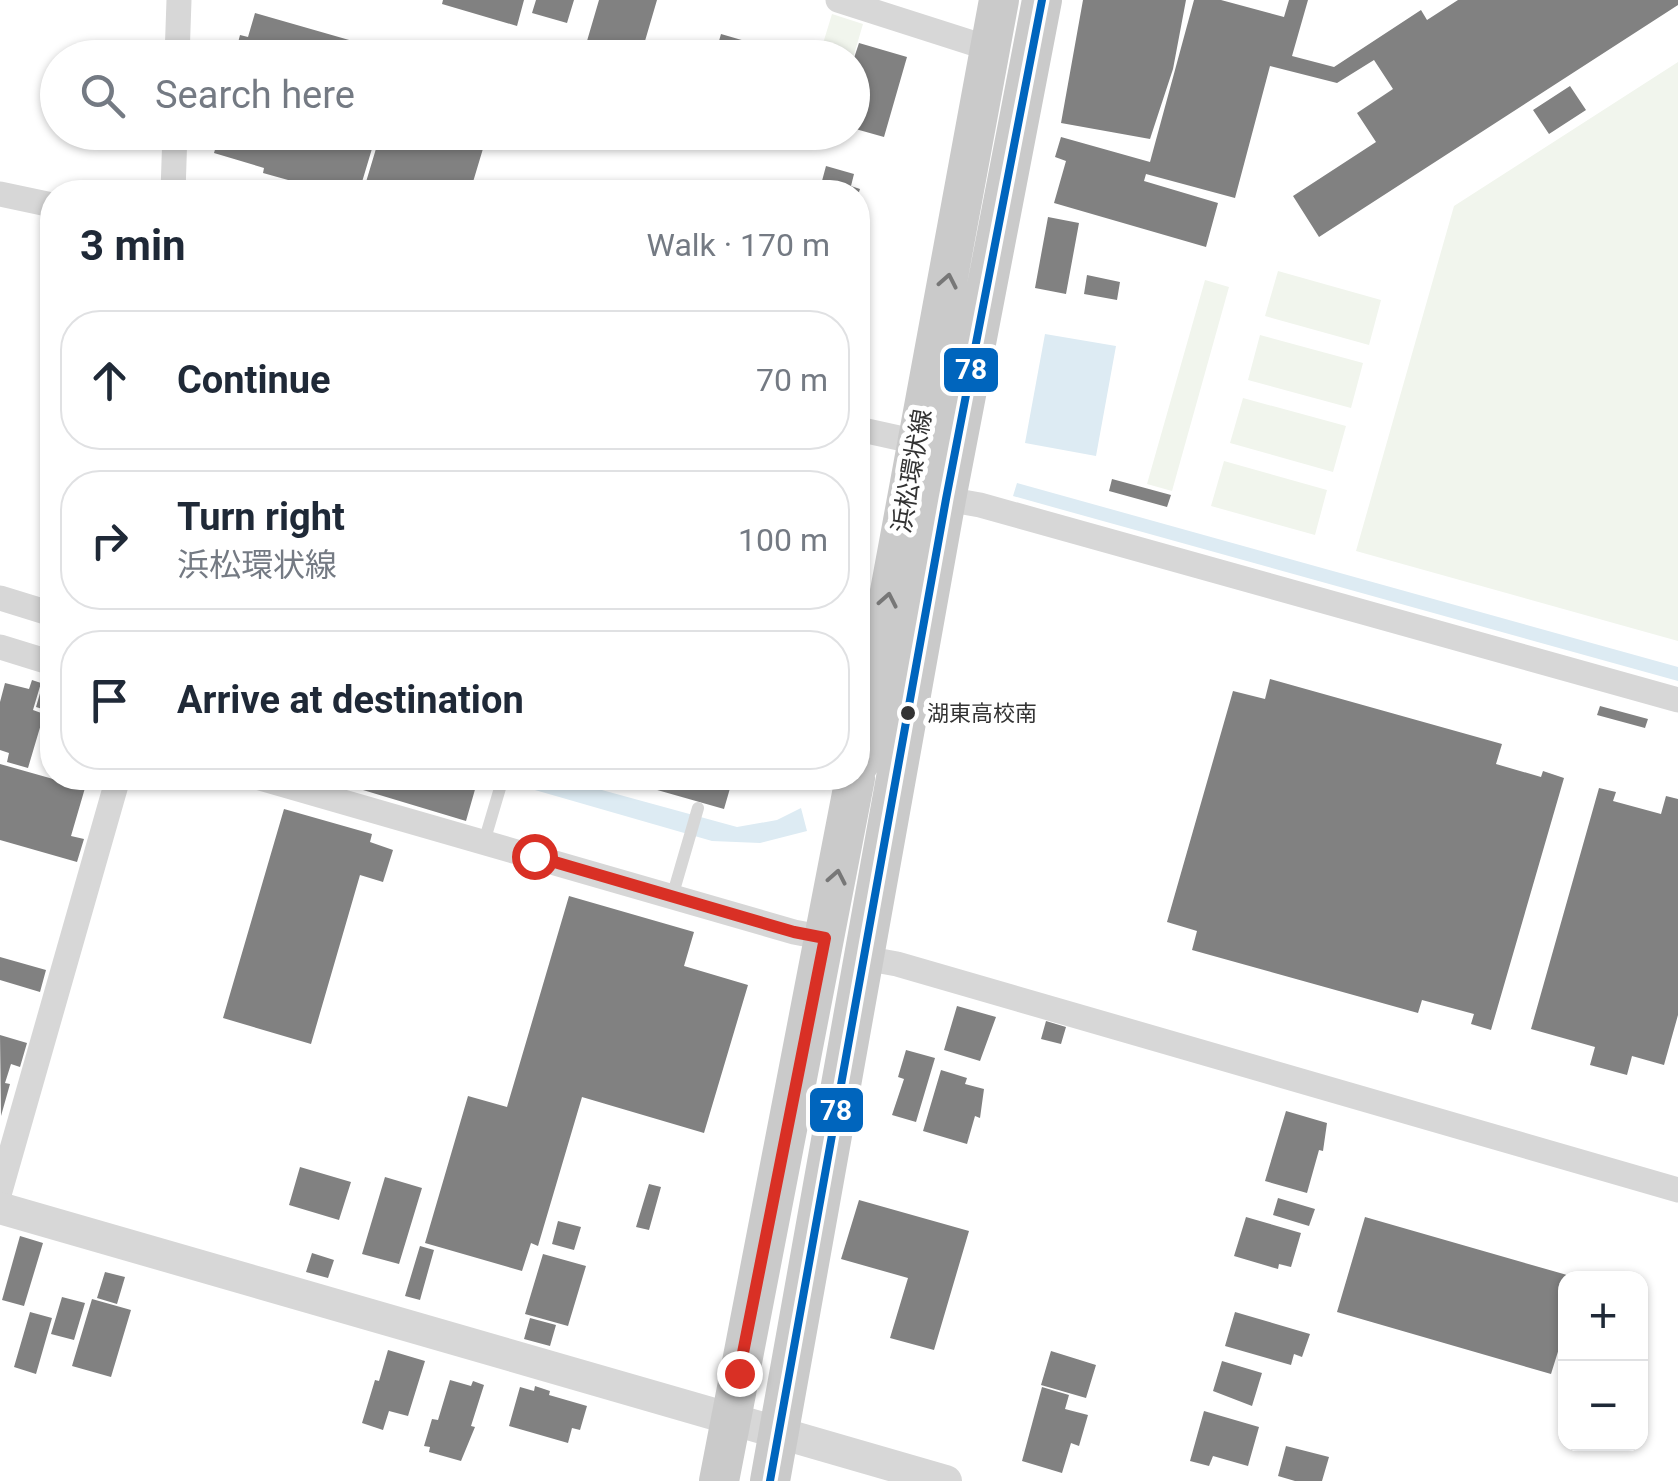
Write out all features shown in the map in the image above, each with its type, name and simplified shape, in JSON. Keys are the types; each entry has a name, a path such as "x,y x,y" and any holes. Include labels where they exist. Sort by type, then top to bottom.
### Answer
{"main road":[{"name":"浜松環状線","path":"870,699 1000,0"},
{"name":"浜松環状線","path":"770,1481 946,499 1042,0"},
{"path":"719,1481 853,790"}],"street":[{"path":"178,40 179,0"},
{"path":"838,0 990,49"},
{"path":"173,180 174,150"},
{"path":"0,194 40,202"},
{"path":"870,431 917,442"},
{"path":"946,499 980,505 1678,700"},
{"path":"0,598 40,610"},
{"path":"0,647 40,659"},
{"path":"0,1191 115,790"},
{"path":"302,790 825,938"},
{"path":"864,958 897,964 1678,1190"},
{"path":"0,1208 946,1481"}],"lane":[{"path":"484,842 499,790"},
{"path":"672,896 697,812"}],"shaded area":[{"path":"832,14 863,24 858,40 824,40"},
{"path":"1678,62 1678,641 1356,551 1454,206"},
{"path":"1278,271 1381,300 1369,345 1265,316"},
{"path":"1205,280 1229,287 1172,491 1147,484"},
{"path":"1045,334 1116,346 1096,456 1025,443"},
{"path":"1260,335 1363,363 1351,408 1248,380"},
{"path":"1243,398 1346,426 1333,472 1230,443"},
{"path":"1224,461 1327,490 1315,535 1211,506"},
{"path":"1017,483 1678,667 1678,681 1013,496"},
{"path":"535,790 602,790 737,827 777,820 801,808 807,831 760,843 712,841"}],"building":[{"path":"443,0 524,0 517,26 442,4"},
{"path":"536,0 574,0 567,23 532,13"},
{"path":"599,0 657,0 645,40 587,40"},
{"path":"1083,0 1186,0 1173,69 1150,139 1061,123"},
{"path":"1194,0 1221,0 1284,17 1289,0 1308,0 1292,56 1334,67 1421,10 1427,20 1458,0 1678,0 1678,5 1319,237 1293,196 1376,142 1357,113 1393,89 1374,60 1337,83 1270,66 1235,198 1146,174 1144,181 1218,203 1206,247 1054,203 1066,161 1055,157 1061,137 1150,162"},
{"path":"255,13 349,40 239,40 240,35 248,37"},
{"path":"721,34 742,40 719,40"},
{"path":"870,46 907,57 884,137 870,133"},
{"path":"1570,86 1586,110 1549,134 1533,110"},
{"path":"372,150 363,180 288,180 263,173 264,168 214,153"},
{"path":"376,150 483,150 474,180 367,180"},
{"path":"826,166 854,174 852,180 822,180"},
{"path":"1048,217 1079,223 1066,294 1035,288"},
{"path":"1087,275 1120,282 1117,300 1084,294"},
{"path":"1112,479 1171,495 1167,507 1109,491"},
{"path":"1270,679 1502,744 1496,764 1541,777 1543,771 1564,778 1491,1030 1471,1024 1474,1014 1422,1000 1418,1013 1192,950 1197,931 1167,922 1233,691 1265,699"},
{"path":"32,680 40,683 33,710 40,713 40,728 28,768 7,762 9,753 0,750 0,702 5,683 29,689"},
{"path":"1600,706 1648,719 1645,728 1597,715"},
{"path":"0,764 40,775 40,790 84,790 71,836 84,839 77,862 0,840"},
{"path":"1599,788 1616,792 1613,801 1661,814 1666,796 1678,799 1678,1015 1664,1065 1632,1056 1627,1075 1590,1065 1595,1047 1531,1029"},
{"path":"363,790 475,790 466,821"},
{"path":"657,790 730,790 724,809"},
{"path":"284,809 372,834 370,842 393,850 383,882 360,875 311,1044 223,1018"},
{"path":"569,896 694,932 684,966 748,985 704,1133 582,1097 538,1246 531,1243 522,1271 425,1243 468,1096 507,1107"},
{"path":"0,957 46,970 40,992 0,980"},
{"path":"957,1006 996,1017 980,1061 944,1050"},
{"path":"1046,1021 1066,1027 1061,1044 1041,1039"},
{"path":"0,1035 27,1043 20,1067 11,1064 1,1116"},
{"path":"906,1050 935,1058 916,1122 892,1115 904,1079 898,1077"},
{"path":"941,1070 967,1078 965,1084 984,1089 980,1118 975,1116 967,1144 923,1131"},
{"path":"1286,1111 1327,1123 1323,1151 1319,1150 1307,1193 1265,1181"},
{"path":"300,1167 351,1182 339,1220 289,1205"},
{"path":"385,1177 422,1188 399,1264 362,1254"},
{"path":"649,1184 661,1187 649,1230 636,1227"},
{"path":"1278,1198 1315,1209 1309,1226 1273,1215"},
{"path":"859,1200 969,1231 934,1350 890,1338 908,1278 841,1259"},
{"path":"1246,1217 1301,1233 1291,1267 1279,1264 1278,1269 1234,1256"},
{"path":"1365,1217 1558,1272 1558,1352 1551,1374 1337,1312"},
{"path":"558,1221 581,1227 574,1250 552,1244"},
{"path":"20,1236 43,1243 24,1306 2,1300"},
{"path":"420,1246 434,1250 420,1300 405,1296"},
{"path":"312,1253 334,1260 328,1278 306,1272"},
{"path":"543,1254 586,1266 568,1326 525,1314"},
{"path":"105,1272 125,1277 117,1304 97,1298"},
{"path":"62,1297 85,1303 74,1340 51,1334"},
{"path":"92,1299 131,1310 111,1377 72,1366"},
{"path":"30,1312 52,1318 36,1374 14,1367"},
{"path":"1235,1312 1310,1334 1302,1357 1294,1354 1291,1365 1225,1346"},
{"path":"530,1318 556,1325 550,1346 524,1339"},
{"path":"388,1350 425,1361 408,1416 389,1411 383,1430 362,1423"},
{"path":"1051,1351 1096,1365 1086,1398 1041,1385"},
{"path":"1222,1361 1262,1373 1252,1406 1213,1391"},
{"path":"450,1380 484,1385 471,1426 475,1427 461,1461 429,1452 430,1447 424,1446 432,1419 438,1420"},
{"path":"535,1386 550,1391 549,1395 587,1406 580,1430 572,1428 568,1443 509,1426 520,1387 534,1391"},
{"path":"1042,1387 1069,1395 1065,1409 1088,1415 1079,1446 1071,1443 1062,1473 1022,1461"},
{"path":"1204,1411 1259,1427 1248,1466 1213,1456 1209,1466 1190,1461"},
{"path":"1286,1446 1329,1457 1322,1481 1295,1481 1278,1476"}],"transit line":[{"name":"78","path":"770,1481 946,499 1042,0"}],"place":[{"name":"湖東高校南","path":"908,713"}],"route":[{"path":"534,856 825,938 739,1373"}]}
